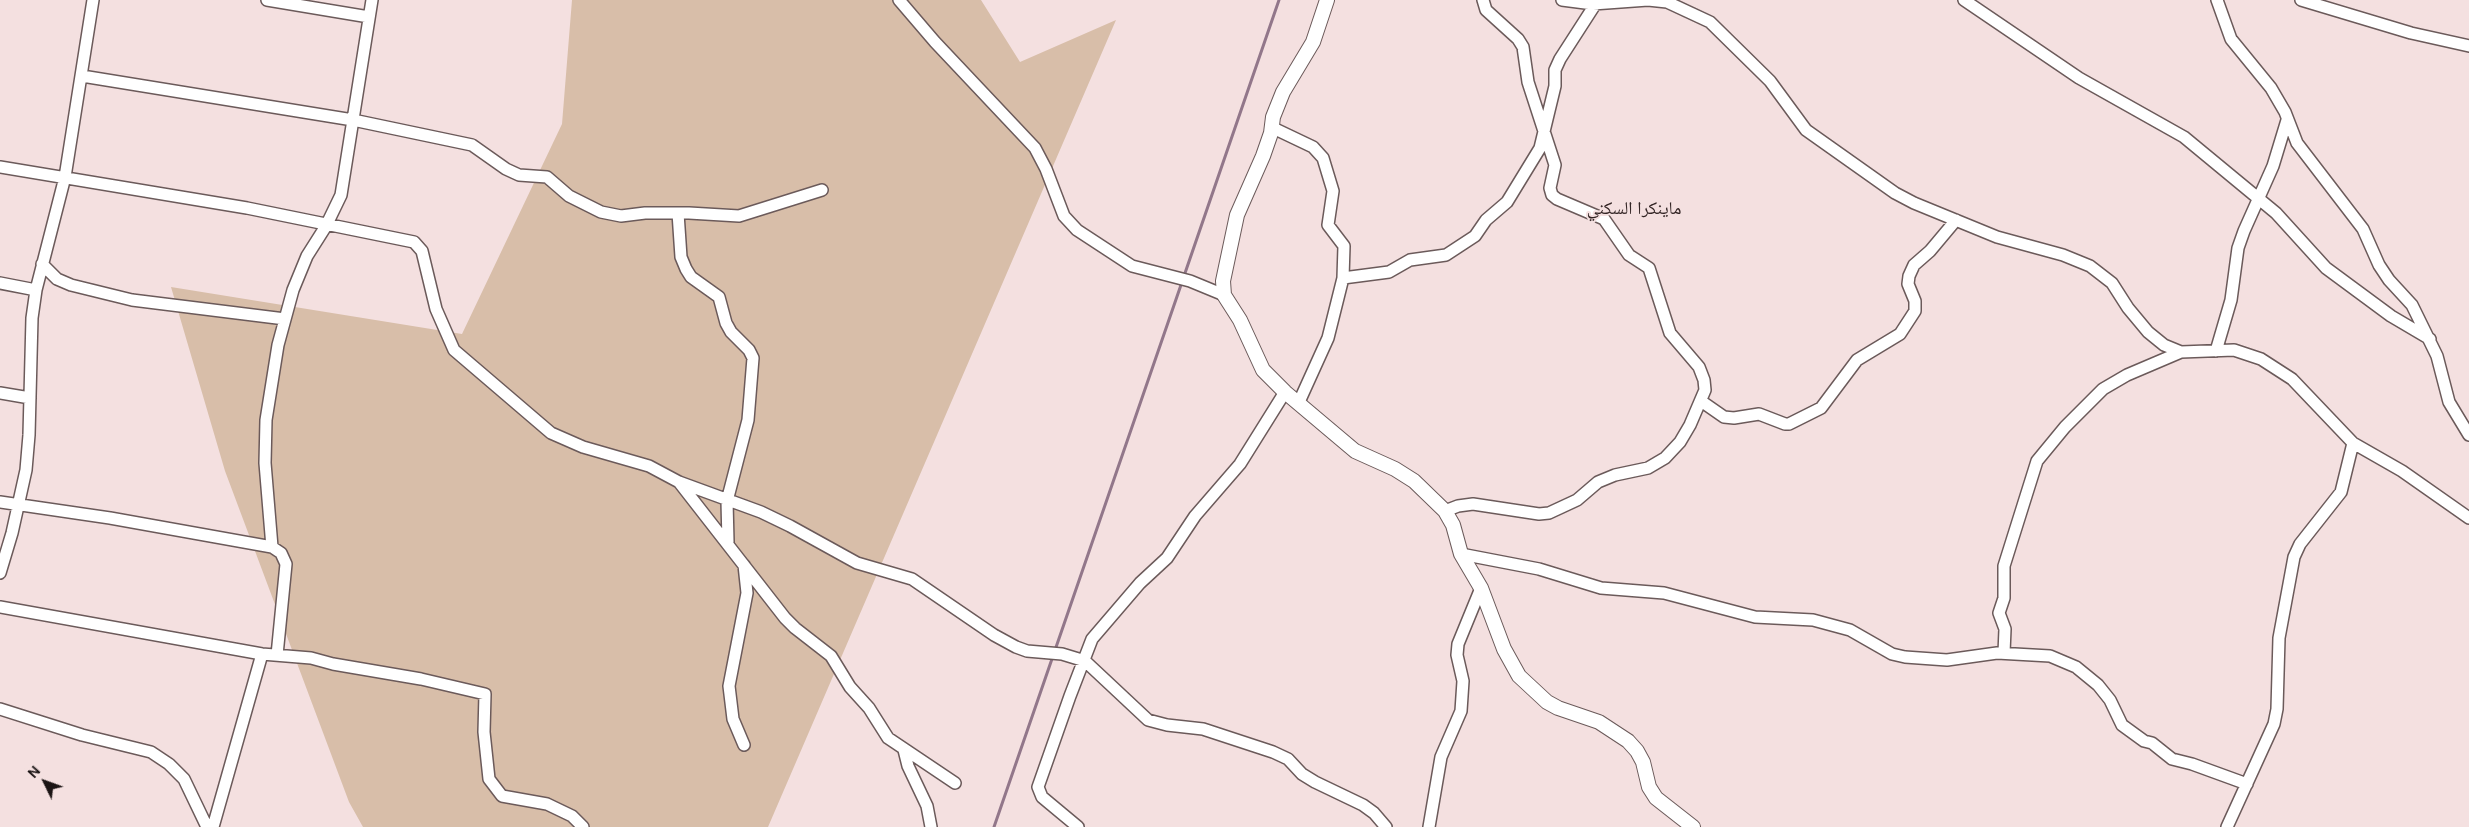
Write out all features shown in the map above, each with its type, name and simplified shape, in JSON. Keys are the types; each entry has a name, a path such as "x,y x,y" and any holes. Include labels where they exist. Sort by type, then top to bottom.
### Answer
{"street":[{"path":"0,573 19,505 26,470 32,318 36,290 65,176 93,0"},
{"path":"267,0 369,17"},
{"path":"272,547 265,462 266,420 278,345 292,290 307,256 326,226 341,195 372,0"},
{"path":"898,0 1035,148 1046,169 1064,216 1077,230 1132,266 1190,281 1224,294"},
{"path":"1327,0 1313,42 1283,92 1272,117 1263,156 1237,215 1223,282 1224,294 1264,370 1285,392 1355,451 1395,469 1414,481 1445,511 1453,525 1461,554 1481,588 1504,649 1519,676 1547,702 1558,708 1599,722 1628,741 1637,751 1643,762 1649,787 1656,798 1693,827"},
{"path":"1445,511 1458,506 1473,504 1538,514 1563,508 1577,500 1598,482 1615,475 1648,468 1665,458 1680,442 1705,390 1699,366 1670,333 1649,268 1629,255 1604,219 1552,195 1550,188 1554,165 1528,82 1523,47 1518,39 1486,10 1483,0"},
{"path":"1562,0 1595,2 1648,0 1666,2 1710,22 1770,81 1806,130 1895,193 1997,237 2063,255 2090,266 2112,283 2128,308 2148,332 2164,345 2181,352"},
{"path":"1964,0 2079,78 2184,137 2276,213 2326,268 2391,316 2430,339"},
{"path":"2217,0 2232,39 2264,77 2287,119 2297,143 2363,229 2388,280 2412,305 2437,356 2449,402 2469,435"},
{"path":"2301,0 2411,33 2469,46"},
{"path":"1343,278 1389,272 1410,260 1446,256 1466,243 1508,202 1540,148 1554,86 1555,70 1595,2"},
{"path":"82,76 353,120 472,145 506,169 519,175 547,177 569,196 601,212 621,216 678,213 739,216 822,190"},
{"path":"2216,351 2232,300 2238,248 2273,166 2287,119"},
{"path":"1271,127 1313,147 1323,158 1333,191 1328,226 1344,246 1343,278 1328,338 1299,402"},
{"path":"0,167 65,176 247,208 419,245 440,320 448,339 462,358 551,433 583,448 649,466 679,482 790,526 857,563 912,579 994,635 1016,647 1027,651 1062,654 1085,661 1148,720 1167,725 1203,729 1273,752 1288,759 1302,774 1315,782 1374,812 1386,827"},
{"path":"678,213 682,257 686,269 691,277 719,298 730,332 749,350 753,358 748,420 727,501 728,542"},
{"path":"1701,401 1724,417 1734,418 1759,414 1784,424 1789,424 1821,408 1857,360 1900,334 1914,311 1915,301 1908,284 1914,265 1930,251 1956,220"},
{"path":"42,264 57,279 70,286 132,300 285,319"},
{"path":"0,283 36,290"},
{"path":"2004,653 2006,629 1999,613 2004,598 2004,566 2037,462 2065,427 2103,389 2127,375 2181,352 2234,350 2261,359 2292,379 2353,443 2408,475 2469,518"},
{"path":"1078,827 1042,797 1038,787 1092,639 1140,584 1167,558 1195,516 1240,464 1285,392"},
{"path":"0,394 30,398"},
{"path":"2227,827 2274,724 2278,709 2279,638 2294,557 2300,544 2341,492 2353,443"},
{"path":"679,482 794,628 831,656 850,687 864,701 888,738 955,783"},
{"path":"0,502 110,518 272,547 281,553 286,564 277,655"},
{"path":"1461,554 1522,565 1601,588 1664,593 1755,617 1813,620 1850,630 1892,654 1904,657 1947,660 1984,654 2044,654 2076,667 2104,692 2118,720 2130,732 2144,741 2152,743 2172,759 2192,764 2247,784"},
{"path":"744,564 747,593 729,686 733,719 744,746"},
{"path":"1429,827 1441,758 1461,711 1463,681 1457,655 1458,644 1481,588"},
{"path":"0,606 262,654 311,658 333,664 372,669 485,694 484,732 489,779 502,796 547,804 572,816 583,827"},
{"path":"213,827 262,654"},
{"path":"0,709 82,735 151,752 169,764 184,779 207,827"},
{"path":"904,750 908,766 927,806 931,827"}],"shaded area":[{"path":"572,0 981,0 1020,62 1116,20 768,827 363,827 349,802 225,471 171,287 462,334 562,124"}],"waterway":[{"path":"1184,276 1279,0"},
{"path":"994,827 1182,282"}],"district":[{"name":"ماينكرا السكني","path":"1634,209"}]}
